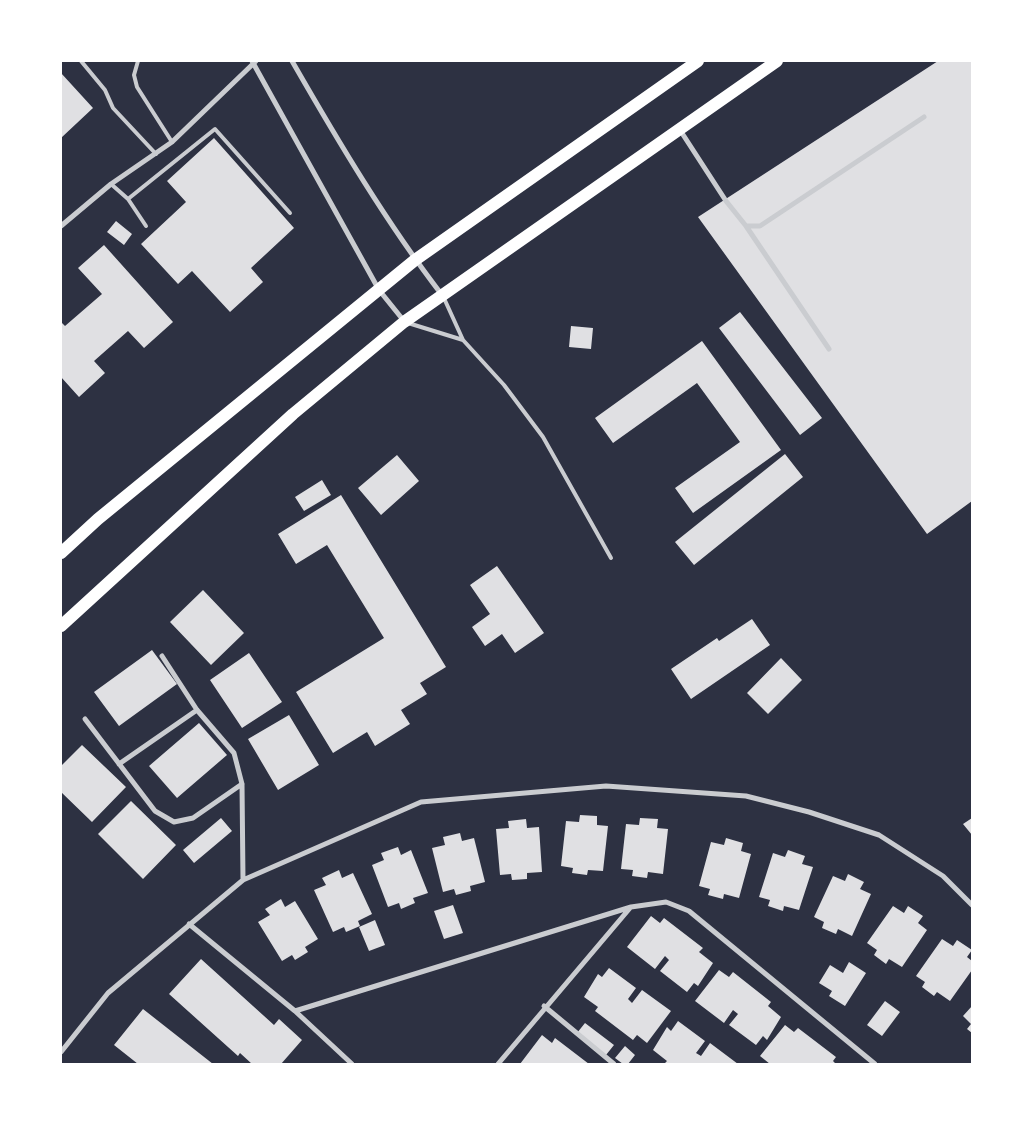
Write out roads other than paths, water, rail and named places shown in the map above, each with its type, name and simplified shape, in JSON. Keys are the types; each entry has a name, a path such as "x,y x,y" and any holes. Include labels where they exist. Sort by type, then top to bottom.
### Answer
{"main road":[{"path":"61,553 106,513 415,260 698,61"},
{"path":"61,626 293,414 404,322 777,61"}],"street":[{"path":"292,61 338,140 415,260 442,296"},
{"path":"61,226 111,184 172,142 253,62 378,290 404,322"},
{"path":"746,226 760,226 924,117"},
{"path":"680,129 726,201 746,226 830,349"},
{"path":"162,656 196,710 234,753 242,784 242,880"},
{"path":"119,764 196,710"},
{"path":"85,719 155,811 174,822 193,818 242,784"},
{"path":"61,1052 108,994 242,880 421,802 606,786 746,796 809,812 879,836 943,876 972,905"},
{"path":"295,1011 631,907 666,902 689,911 875,1064"},
{"path":"498,1064 544,1006 631,907"},
{"path":"189,924 295,1011 352,1064"},
{"path":"544,1006 614,1064"}],"lane":[{"path":"81,61 105,90 113,108 156,154"},
{"path":"138,61 134,75 137,87 172,142"},
{"path":"128,199 215,129 290,213"},
{"path":"111,184 128,199 146,226"},
{"path":"442,296 463,340 504,385 543,437 611,558"},
{"path":"404,322 463,340"}]}
